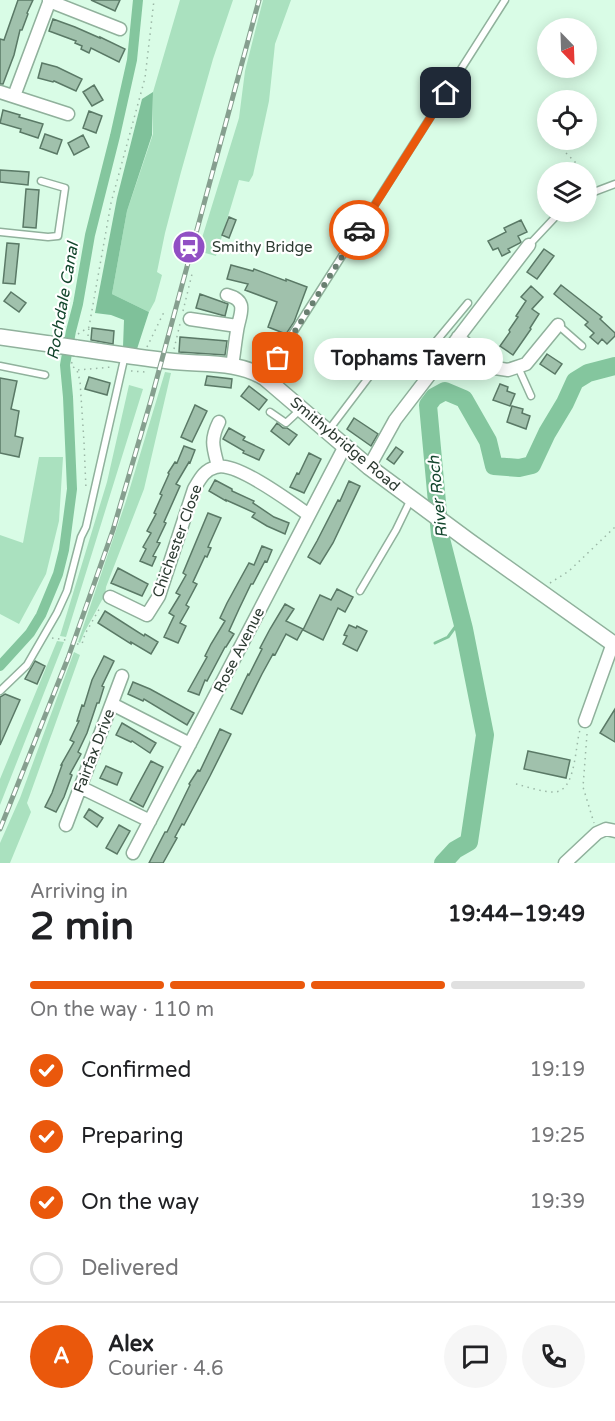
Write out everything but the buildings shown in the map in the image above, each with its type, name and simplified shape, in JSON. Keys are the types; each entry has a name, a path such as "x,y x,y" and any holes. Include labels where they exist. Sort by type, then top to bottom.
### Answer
{"street":[{"path":"14,96 49,1 120,29"},
{"path":"0,92 68,114"},
{"path":"369,467 395,420 529,245"},
{"path":"227,295 235,297 242,309 237,327 232,366"},
{"path":"189,319 237,327"},
{"path":"458,337 495,368 508,370 526,364 558,325"},
{"name":"Smithybridge Road","path":"0,337 50,344 78,345 123,362 144,365 170,362 232,366 255,371 369,467 614,644"},
{"path":"219,422 213,436 218,466 230,467 269,488 309,515"},
{"name":"Rose Avenue","path":"133,853 345,447"},
{"name":"Chichester Close","path":"110,597 151,617 194,489 203,474 218,466"},
{"path":"586,724 614,644"},
{"name":"Fairfax Drive","path":"66,825 123,676"},
{"path":"112,704 190,744"},
{"path":"80,787 150,821"},
{"path":"565,863 597,833 606,829 615,831"}],"lane":[{"path":"265,378 505,0"},
{"path":"0,232 58,236 64,188 41,181"},
{"path":"597,191 615,184"},
{"path":"529,245 551,222"},
{"path":"327,431 384,357 414,369 468,303"},
{"path":"558,325 582,346"},
{"path":"0,691 27,665 67,591 81,537 86,527 123,362"},
{"path":"0,366 45,375"},
{"path":"518,367 531,396"},
{"path":"270,412 286,423 302,409"},
{"path":"360,591 396,530 411,498"}],"path":[{"path":"86,497 80,381 76,370 71,365 88,327 111,203 145,78 154,0"},
{"path":"566,153 575,162"},
{"path":"132,371 144,365 164,312"},
{"path":"78,345 79,333 88,327"},
{"path":"76,370 116,366 123,362"},
{"path":"542,593 550,583 569,572 615,527"},
{"path":"77,644 82,644 103,601 110,597"},
{"path":"43,638 66,640"},
{"path":"516,784 552,792 560,791 567,786 571,777 579,732 586,724"},
{"path":"586,724 583,787 597,833"}],"green space":[{"path":"180,0 233,0 213,59 181,172 157,272 162,275 155,301 149,312 112,294 127,211 153,134 153,92"},
{"path":"263,0 291,0 275,44 269,101 253,175 249,182 239,180 216,256 198,251 239,118 245,71"},
{"path":"153,92 152,135 127,211 112,294 149,312 137,349 123,347 124,320 111,315 95,313 117,198 142,99"},
{"path":"165,372 171,373 144,489 106,587 105,598 80,643 78,642 126,501"},
{"path":"129,385 143,389 66,637 60,636 107,482"},
{"path":"39,457 63,457 59,521 46,574 19,624 0,614 0,535 23,543"},
{"path":"57,641 64,642 0,805 0,779"},
{"path":"74,652 80,655 27,803 31,812 10,863 0,863 0,843 20,798"}],"waterway":[{"name":"Rochdale Canal","path":"0,666 30,633 41,615 58,574 64,550 72,489 65,365 90,235 132,60 138,0"},
{"name":"River Roch","path":"443,863 455,850 469,842 485,735 464,629 440,535 428,405 434,397 445,391 464,399 488,441 494,466 519,468 532,465 575,381 588,373 615,366"},
{"path":"435,643 448,637 462,622"}],"railway":[{"path":"0,829 68,658 113,530 151,400 259,0"}],"way so far":[{"path":"278,358 359,230"}],"place":[{"name":"Smithy Bridge","path":"189,247"},
{"name":"Tophams Tavern","path":"278,358"}],"route":[{"path":"359,230 446,93"}]}
